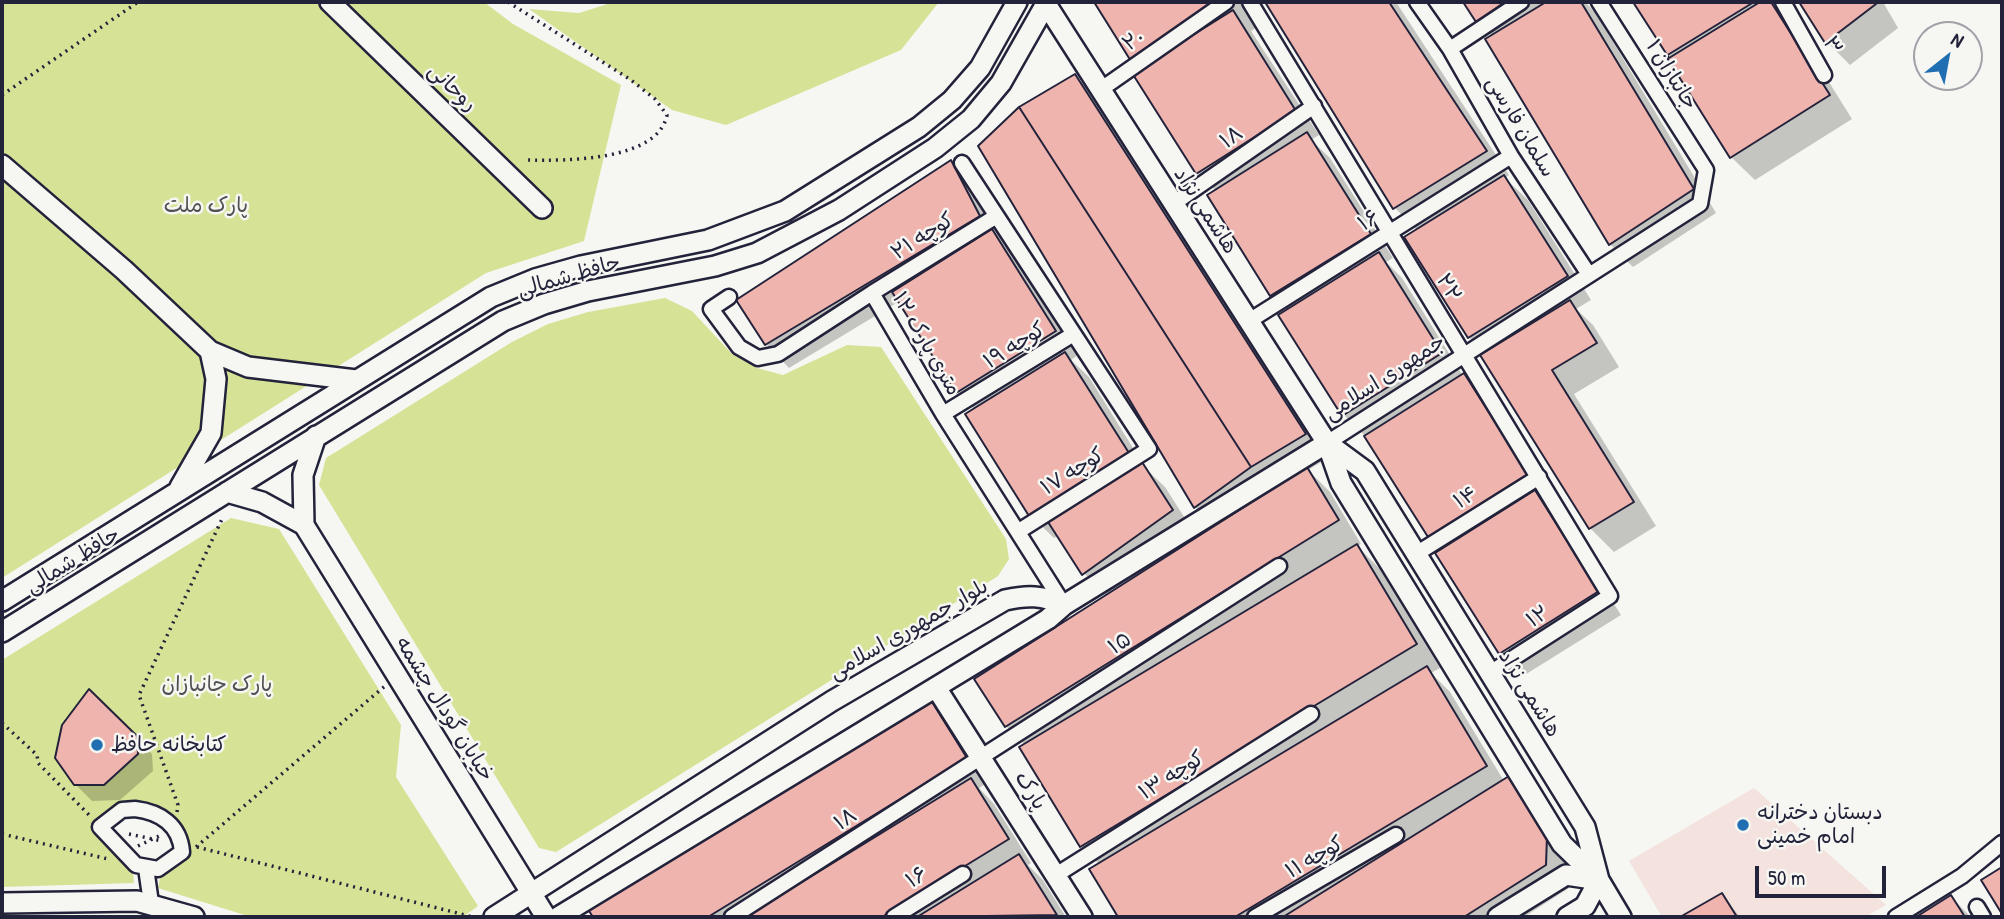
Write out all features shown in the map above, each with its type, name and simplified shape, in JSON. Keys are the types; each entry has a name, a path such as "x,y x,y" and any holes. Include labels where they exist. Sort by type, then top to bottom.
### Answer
{"main road":[{"name":"روحانی","path":"330,2 542,208"},
{"name":"حافظ شمالی","path":"2,601 491,297 535,279 581,266 708,240 785,211 919,127 952,100 980,68 1017,2"},
{"name":"حافظ شمالی","path":"2,632 230,493 316,436 503,321 544,304 587,291 715,266 757,253 839,210 935,148 971,119 1001,83 1046,3"},
{"name":"هاشمی نژاد","path":"1046,3 1327,443 1341,483 1562,844 1600,880"},
{"path":"2,165 124,270 210,351 248,367 356,380"},
{"path":"178,491 211,433 216,379 210,351"},
{"path":"230,493 262,502 304,525 303,475 316,436"},
{"name":"هاشمی نژاد","path":"1327,443 1365,471 1585,827 1600,880 1621,917"},
{"name":"جمهوری اسلامی","path":"1064,605 1327,443"},
{"name":"خیابان گودال چشمه","path":"304,525 546,917"},
{"name":"بلوار جمهوری اسلامی","path":"495,917 832,701 1005,600 1024,595 1046,596 1064,605"},
{"path":"558,917 937,690 1038,626 1064,605"},
{"name":"پارک","path":"937,690 1080,916"},
{"path":"1498,917 1566,875 1600,880 1585,906 1567,917"},
{"path":"2,903 151,903 194,917"}],"street":[{"name":"۲۰","path":"1100,90 1226,2"},
{"name":"۲۲","path":"1250,2 1610,596"},
{"name":"سلمان فارسی","path":"1417,2 1450,49 1511,156 1588,273"},
{"path":"1450,49 1521,2"},
{"name":"جانبازان ۱","path":"1599,2 1706,170"},
{"name":"۳","path":"1783,2 1824,75"},
{"name":"۱۸","path":"1173,204 1314,106"},
{"name":"۱۶","path":"1248,321 1511,156"},
{"path":"962,163 1072,335"},
{"name":"جمهوری اسلامی","path":"1327,443 1463,353 1700,204 1706,170"},
{"name":"کوچه ۲۱","path":"872,293 995,216"},
{"name":"۱۲ متری پارک","path":"729,297 711,309 739,347 758,358 778,354 872,293 943,414 1064,605"},
{"name":"کوچه ۱۹","path":"943,414 1072,335"},
{"name":"کوچه ۱۷","path":"1019,531 1149,449 1072,335"},
{"name":"۱۴","path":"1416,554 1539,477"},
{"name":"۱۵","path":"982,758 1279,566"},
{"name":"۱۲","path":"1490,673 1610,596"},
{"name":"کوچه ۱۳","path":"1056,875 1311,714"},
{"name":"۱۸","path":"732,917 982,758"},
{"path":"135,809 159,815 174,827 181,841 182,852 158,869 136,865 100,827 122,810 135,809"},
{"name":"کوچه ۱۱","path":"1255,917 1396,835"},
{"path":"1896,917 1962,876 2002,843"},
{"path":"146,868 151,903"},
{"name":"۱۶","path":"894,917 963,874"}],"path":[{"path":"2,95 138,2"},
{"path":"508,2 631,80 655,99 667,115 665,128 650,141 623,153 558,161 527,160"},
{"path":"2,834 106,860 174,827 178,805 139,695 230,493"},
{"path":"196,847 397,676"},
{"path":"2,723 37,755 38,763 100,827 151,840 181,841 473,917"}],"shaded area":[{"name":"دبستان دخترانه امام خمینی","path":"1754,788 1886,905 1865,917 1662,917 1629,861"}],"green space":[{"name":"پارک ملت","path":"2,2 484,2 513,24 621,85 584,241 486,273 2,578"},
{"path":"614,2 939,2 901,50 726,125 672,110 529,9 579,13"},
{"path":"665,298 692,311 732,354 757,368 783,375 847,345 881,347 1006,539 1009,559 998,576 556,852 539,848 319,485 326,458 512,342 548,324 588,312"},
{"name":"پارک جانبازان","path":"231,518 279,529 401,725 396,777 478,906 463,917 251,917 158,888 161,873 190,851 181,826 174,817 155,807 144,805 111,815 93,830 133,872 134,883 2,887 2,660"}],"building":[{"path":"1094,2 1234,2 1235,3 1134,66"},
{"path":"1265,2 1389,2 1487,151 1393,209"},
{"path":"1463,2 1505,2 1476,22"},
{"path":"1546,2 1581,2 1694,189 1609,245 1485,39"},
{"path":"1633,2 1760,2 1669,58"},
{"path":"1754,2 1771,2 1830,95 1730,158 1666,56"},
{"path":"1799,2 1874,2 1876,4 1825,43"},
{"path":"1233,10 1296,111 1196,174 1132,73"},
{"path":"1075,74 1306,434 1251,467 1019,107"},
{"path":"1019,107 1251,467 1194,508 978,146"},
{"path":"1307,132 1371,234 1270,296 1207,195"},
{"path":"951,160 980,216 765,345 736,300"},
{"path":"1504,175 1568,276 1468,338 1404,237"},
{"path":"992,229 1056,331 956,393 892,292"},
{"path":"1379,252 1442,353 1342,416 1278,315"},
{"path":"1570,300 1597,343 1552,370 1634,502 1589,529 1480,355"},
{"path":"1065,352 1129,453 1029,516 965,414"},
{"path":"1464,373 1528,474 1428,537 1364,436"},
{"path":"1142,462 1173,510 1082,575 1048,522"},
{"path":"1307,467 1339,520 1005,727 974,679"},
{"path":"1535,490 1599,591 1499,654 1435,553"},
{"path":"1357,544 1417,644 1080,847 1019,747"},
{"path":"1427,666 1487,766 1235,917 1118,917 1089,869"},
{"name":"کتابخانه حافظ","path":"89,689 137,736 138,754 104,785 74,785 55,758 62,725"},
{"path":"929,697 967,758 708,917 593,917 587,908"},
{"path":"1509,776 1547,836 1546,865 1464,917 1283,917"},
{"path":"971,778 1009,839 882,917 745,917"},
{"path":"1019,854 1057,915 917,917"},
{"path":"2002,867 2002,914 1981,880"},
{"path":"1722,893 1737,917 1680,917"},
{"path":"1951,895 1965,917 1916,917"}],"place":[{"name":"کتابخانه حافظ","path":"97,745"},
{"name":"دبستان دخترانه امام خمینی","path":"1743,825"}]}
